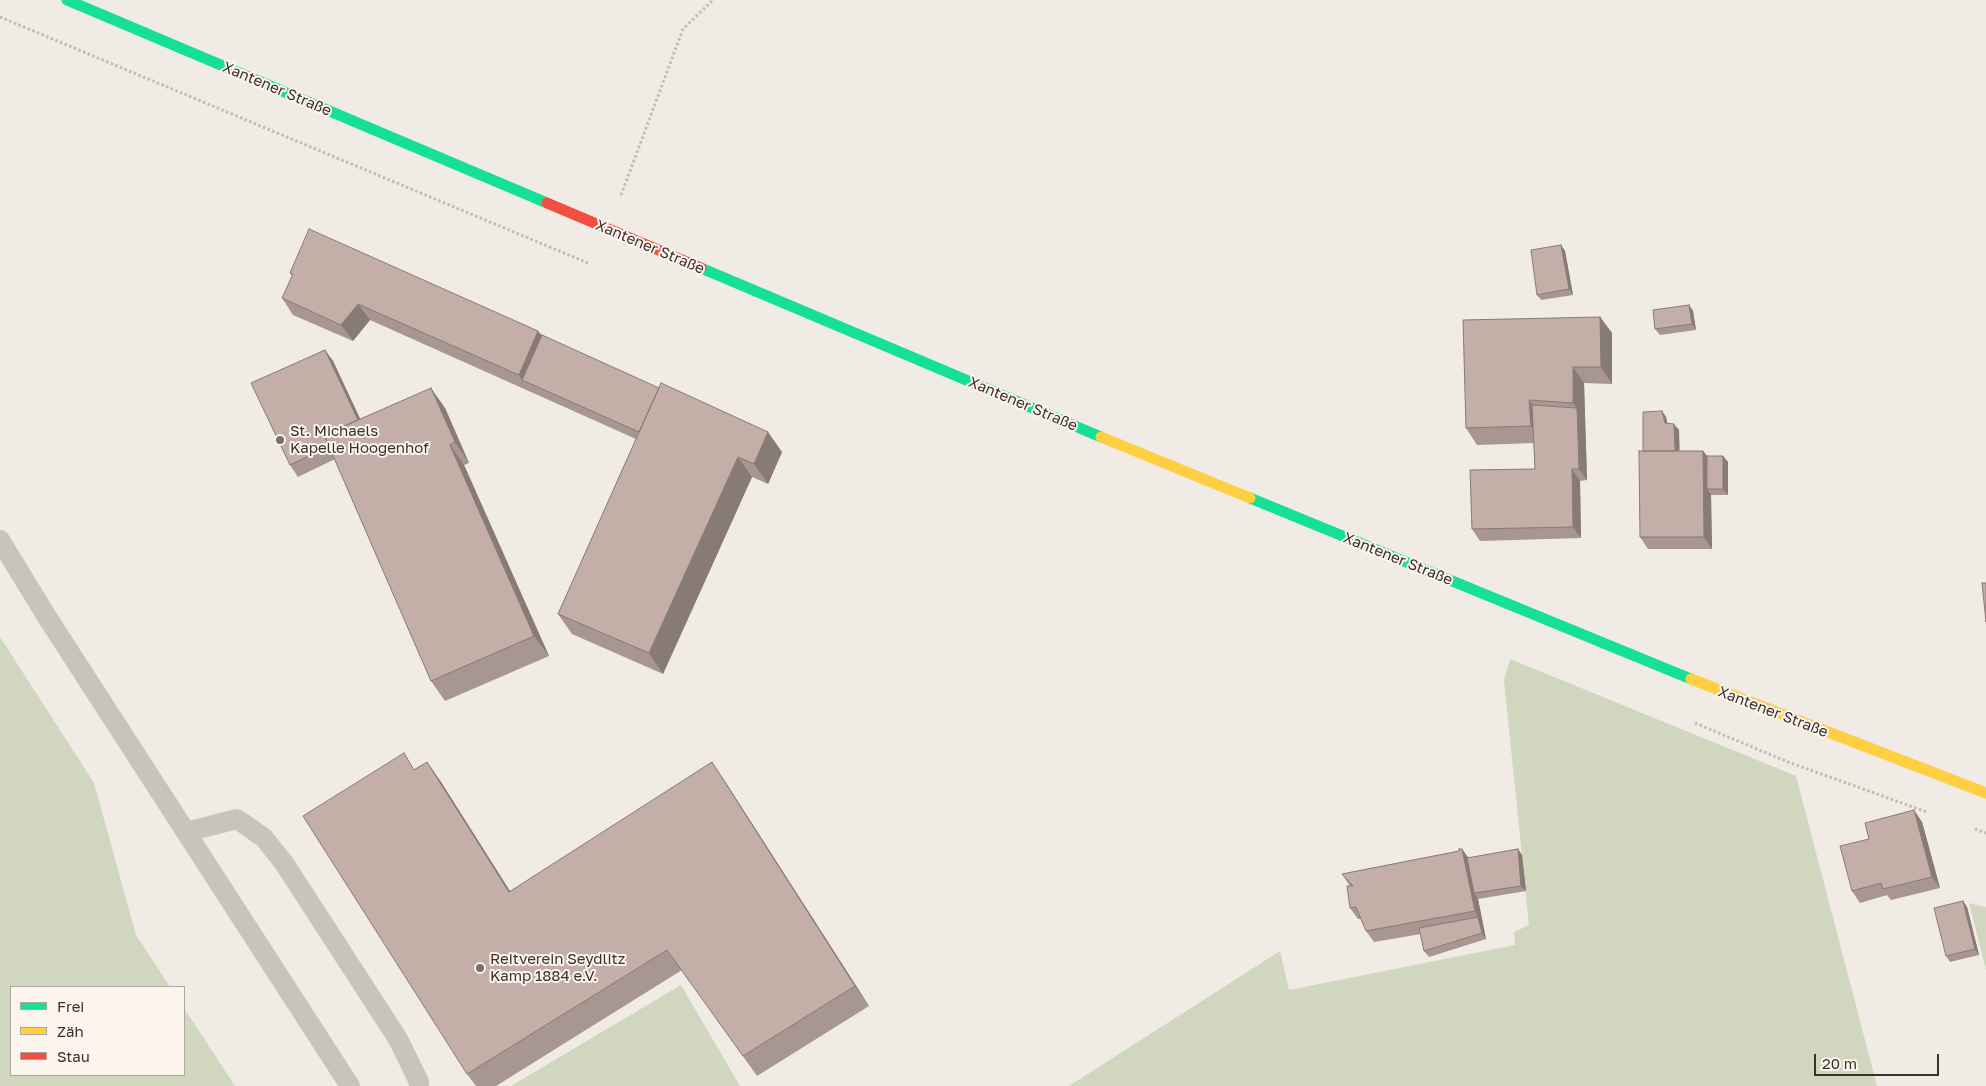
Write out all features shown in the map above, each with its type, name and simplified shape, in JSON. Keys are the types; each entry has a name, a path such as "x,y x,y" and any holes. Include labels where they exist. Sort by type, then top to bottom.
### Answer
{"main road":[{"name":"Xantener Straße","path":"67,0 1038,411 1735,698 1986,793"}],"lane":[{"path":"0,540 350,1086"},
{"path":"186,832 237,819 264,838 284,863 398,1039 419,1082 419,1086"}],"path":[{"path":"608,229 683,29 713,0"}],"green space":[{"path":"0,637 94,783 136,935 169,986 10,986 10,1076 185,1076 185,1010 235,1086 0,1086"},
{"path":"1510,659 1796,776 1877,1086 1069,1086 1280,951 1289,990 1515,945 1514,932 1529,925 1504,680"},
{"path":"1969,903 1986,907 1986,970"},
{"path":"681,985 740,1086 511,1086"}],"building":[{"path":"309,229 538,331 519,375 358,304 341,325 282,298 293,274 290,273"},
{"path":"1561,245 1569,289 1537,295 1531,250"},
{"path":"1689,305 1692,324 1655,329 1653,310"},
{"path":"1600,317 1601,367 1573,367 1573,403 1529,400 1531,426 1466,428 1463,320"},
{"path":"542,335 659,388 639,432 522,380"},
{"path":"325,350 358,420 324,435 329,446 290,465 251,383"},
{"path":"661,383 768,432 754,464 738,457 649,653 558,614"},
{"path":"431,388 455,442 450,445 534,636 431,681 324,435"},
{"path":"1532,405 1577,408 1579,469 1572,469 1573,527 1472,529 1470,470 1535,469"},
{"path":"1662,411 1665,423 1674,424 1675,451 1643,451 1643,412"},
{"path":"1639,451 1703,451 1704,537 1640,537"},
{"path":"1707,456 1723,456 1723,489 1707,489"},
{"path":"1982,583 1986,583 1986,622"},
{"path":"404,753 414,770 427,762 509,892 712,762 855,986 743,1056 667,950 467,1074 303,816"},
{"path":"1914,810 1932,877 1883,889 1881,883 1852,891 1840,846 1869,839 1865,823"},
{"path":"1459,849 1462,849 1475,911 1366,931 1356,907 1350,908 1347,886 1353,886 1342,874 1459,851"},
{"path":"1518,849 1521,886 1474,893 1467,858"},
{"path":"1963,901 1975,949 1946,956 1934,908"},
{"path":"1478,917 1482,933 1424,951 1419,928"}],"traffic: fast":[{"path":"67,0 547,203"},
{"path":"701,268 1101,437"},
{"path":"1250,498 1691,679"}],"traffic: slow":[{"path":"1101,437 1250,498"},
{"path":"1691,679 1986,793"}],"traffic: jam":[{"path":"547,203 701,268"}],"place":[{"name":"St. Michaels Kapelle Hoogenhof","path":"280,440"},
{"name":"Reitverein Seydlitz Kamp 1884 e.V.","path":"480,968"}]}
